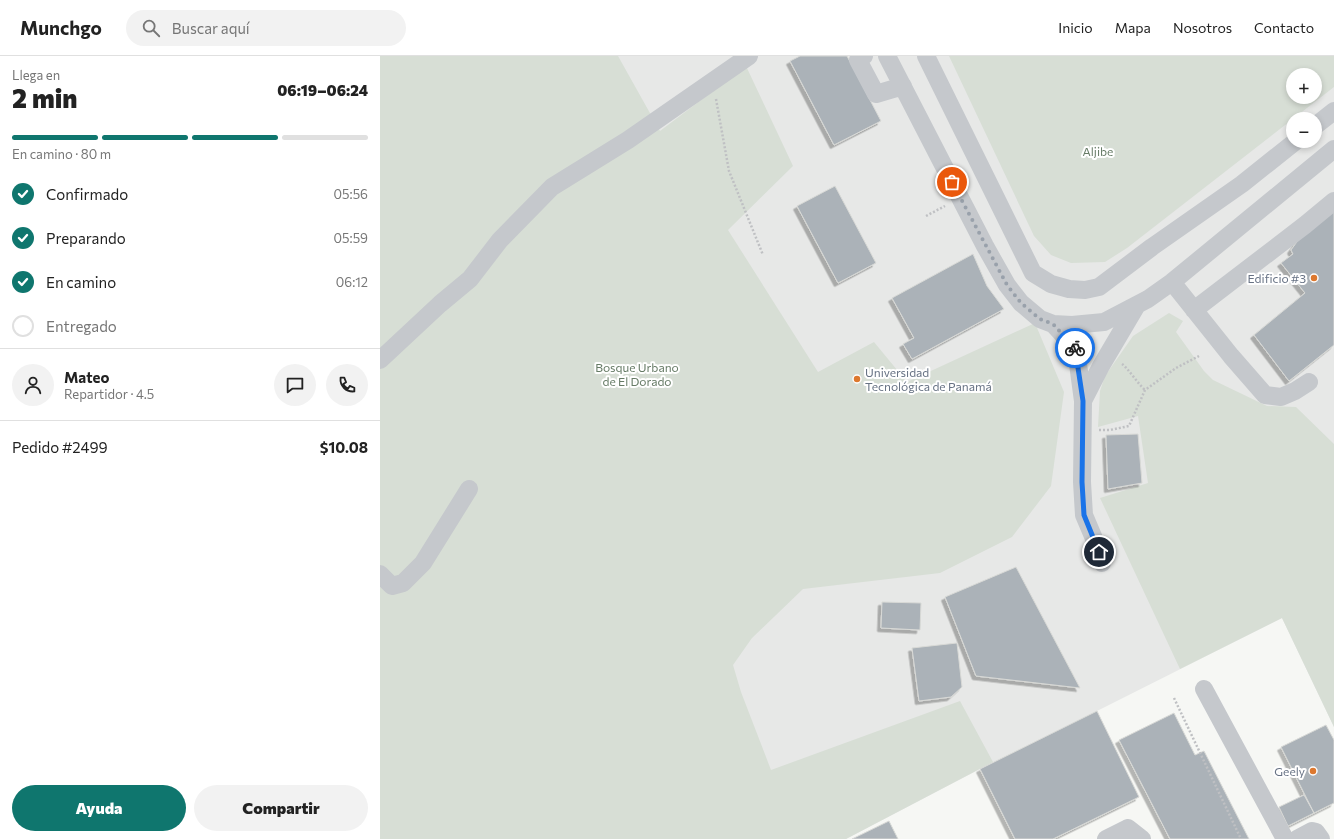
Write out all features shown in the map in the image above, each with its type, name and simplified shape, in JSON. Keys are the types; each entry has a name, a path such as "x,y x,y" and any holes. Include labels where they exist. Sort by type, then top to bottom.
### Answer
{"street":[{"path":"380,360 440,304 470,279 500,240 552,187 628,140 749,56"},
{"path":"864,56 858,60 876,94 903,86"},
{"path":"887,56 985,246 1007,285 1021,303 1040,319 1053,324 1072,325 1104,322 1148,299 1172,282 1334,149"},
{"path":"926,56 1033,273 1051,284 1069,289 1085,290 1099,287 1152,247 1242,184 1287,148"},
{"path":"1322,120 1334,111"},
{"path":"1194,310 1334,201"},
{"path":"1172,282 1231,356 1265,395 1281,397 1295,391 1309,382"},
{"path":"1083,401 1101,366 1137,305"},
{"path":"1053,324 1076,349 1083,401 1082,482 1084,515 1102,563"},
{"path":"380,574 392,586 403,583 423,563 469,488"},
{"path":"1204,689 1285,839"},
{"path":"1297,839 1312,831 1316,832 1321,839"},
{"path":"1106,839 1135,835"}],"path":[{"path":"713,81 729,171 763,255"},
{"path":"926,216 950,204"},
{"path":"1093,430 1110,430 1129,426 1145,390 1176,368 1199,356"},
{"path":"1119,363 1125,366 1136,382 1145,390"},
{"path":"1174,698 1241,839"}],"shaded area":[{"name":"Universidad Tecnológica de Panamá","path":"380,56 1334,56 1334,727 1282,618 980,769 846,839 380,839"}],"green space":[{"name":"Bosque Urbano de El Dorado","path":"380,56 618,56 660,131 746,66 793,166 728,230 818,372 874,342 907,382 1035,323 1064,392 1051,486 1012,537 940,573 803,589 752,638 733,665 741,692 771,770 960,701 993,762 846,839 380,839"},
{"name":"Aljibe","path":"949,56 1334,56 1334,87 1322,96 1322,68 1286,68 1286,104 1312,104 1302,112 1286,112 1286,124 1127,248 1105,262 1071,263 1051,255 1034,236"},
{"path":"1169,313 1183,321 1176,332 1204,371 1213,380 1267,406 1296,407 1334,444 1334,727 1282,618 1180,669 1100,498 1148,483 1138,416 1098,427 1100,391 1105,376 1133,336"}],"building":[{"path":"800,56 847,56 881,121 834,145 790,61"},
{"path":"835,186 876,263 838,283 797,206"},
{"name":"Edificio #3","path":"1334,207 1334,345 1289,381 1254,335 1305,293 1281,263 1293,254 1291,250 1299,239"},
{"path":"973,254 987,286 1004,309 912,359 903,344 914,338 892,298"},
{"path":"1138,434 1142,483 1108,489 1106,435"},
{"path":"1016,567 1080,688 976,676 945,597"},
{"path":"882,602 921,603 920,630 881,628"},
{"path":"957,643 962,687 951,697 919,701 912,648"},
{"path":"1097,711 1139,797 1053,839 1015,839 980,769"},
{"path":"1174,713 1195,755 1204,751 1249,839 1170,839 1119,740"},
{"name":"Geely","path":"1326,725 1334,740 1334,803 1314,813 1281,747"},
{"path":"1304,795 1314,813 1288,826 1279,807"},
{"path":"889,821 898,839 852,839"}],"way so far":[{"path":"952,182 1007,285 1021,303 1040,319 1053,324 1075,348"}],"place":[{"name":"Edificio #3","path":"1314,278"},
{"name":"Universidad Tecnológica de Panamá","path":"857,379"},
{"name":"Geely","path":"1313,771"}],"route":[{"path":"1075,348 1083,401 1082,482 1084,515 1099,552"}]}
